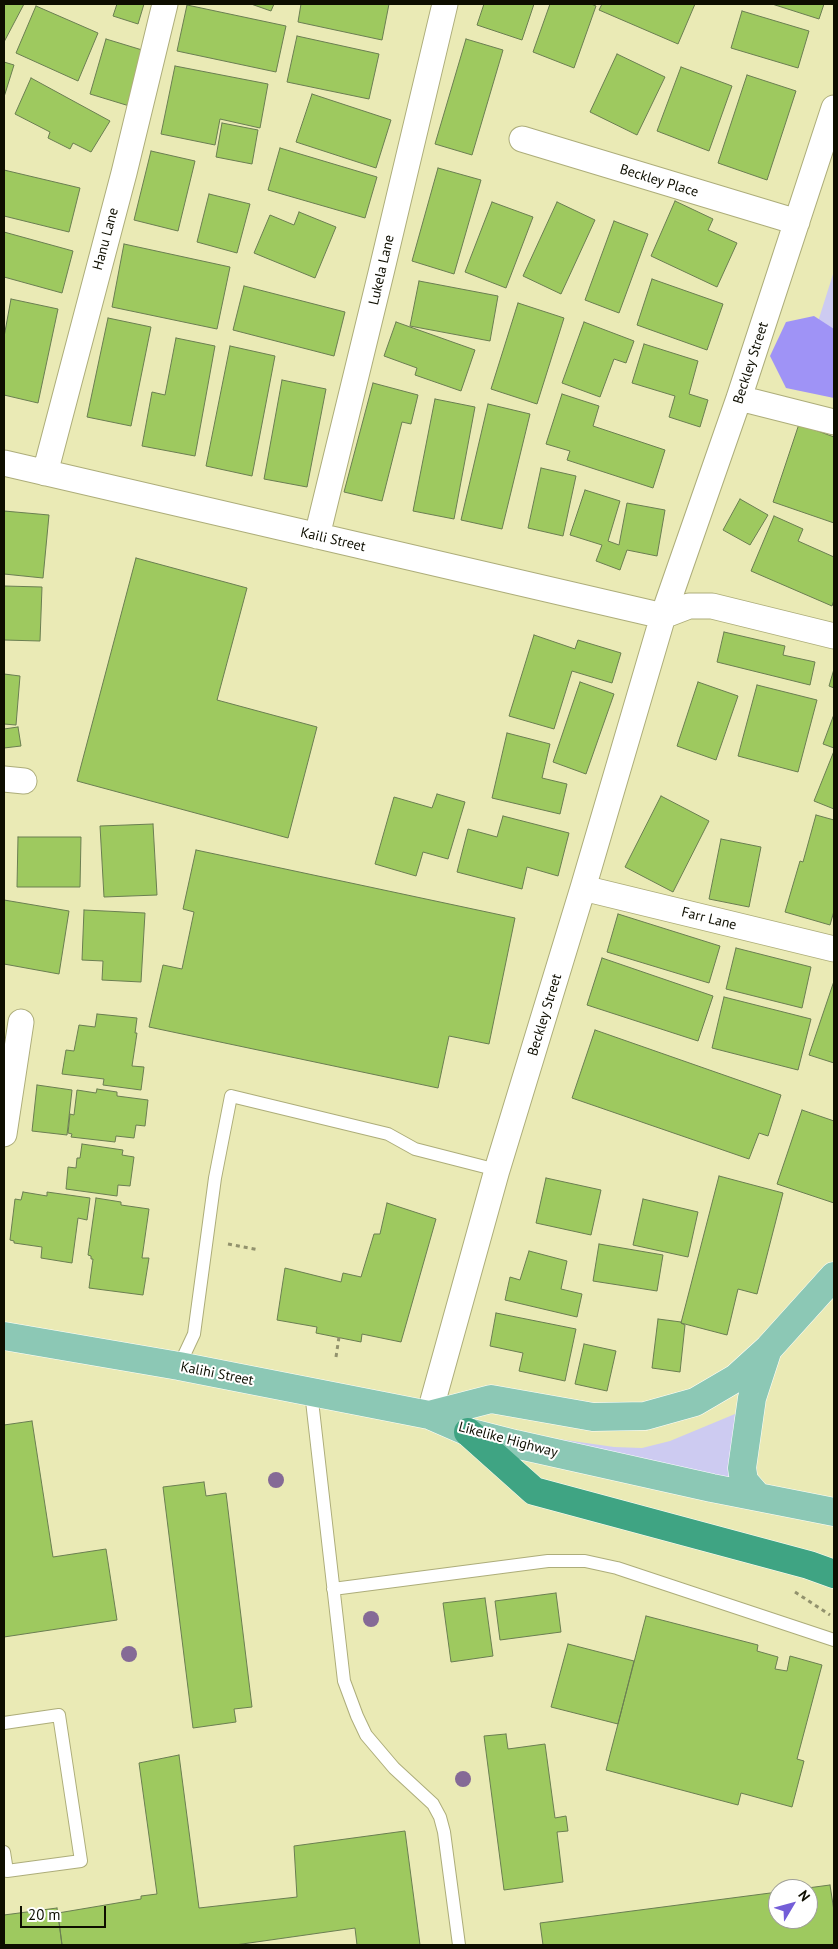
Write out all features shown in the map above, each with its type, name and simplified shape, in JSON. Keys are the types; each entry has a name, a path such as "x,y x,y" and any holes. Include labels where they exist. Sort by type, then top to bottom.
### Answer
{"highway":[{"path":"468,1432 534,1491 780,1557 834,1574"}],"main road":[{"name":"Likelike Highway","path":"429,1416 491,1399 593,1417 645,1416 695,1402 736,1378 769,1348 834,1276"},
{"name":"Kalihi Street","path":"4,1336 179,1366 429,1416"},
{"path":"758,1497 744,1480 742,1468 752,1398 769,1348"},
{"name":"Likelike Highway","path":"429,1416 468,1432 758,1497 834,1512"}],"street":[{"name":"Hanu Lane","path":"45,473 124,173 165,4"},
{"name":"Lukela Lane","path":"316,536 379,283 444,4"},
{"name":"Beckley Street","path":"429,1416 498,1170 663,616 739,398 834,108"},
{"name":"Beckley Place","path":"522,139 797,222"},
{"path":"739,398 834,422"},
{"name":"Kaili Street","path":"4,463 663,616"},
{"path":"663,616 689,606 712,606 834,636"},
{"name":"Farr Lane","path":"583,888 834,949"},
{"path":"4,1134 21,1022"}],"lane":[{"path":"179,1366 194,1334 215,1178 231,1096 388,1134 415,1149 498,1170"},
{"path":"311,1392 344,1681 366,1735 380,1753 433,1804 440,1817 444,1832 459,1945"},
{"path":"334,1589 548,1561 585,1561 617,1568 834,1640"},
{"path":"4,1722 59,1714 81,1861 7,1871 4,1852"}],"path":[{"path":"222,1242 259,1250"},
{"path":"336,1357 339,1338"}],"shaded area":[{"path":"834,271 834,337 815,331"},
{"path":"814,316 834,329 834,398 786,388 770,356 786,322"},
{"path":"735,1414 730,1495 468,1426 614,1447 642,1448 670,1441"}],"building":[{"path":"4,4 24,4 4,42"},
{"path":"117,4 144,4 138,24 113,16"},
{"path":"251,4 274,4 271,11"},
{"path":"301,4 389,4 382,40 298,22"},
{"path":"484,4 534,4 522,40 477,25"},
{"path":"550,4 591,4 596,6 574,68 533,52"},
{"path":"602,4 695,4 678,44 599,10"},
{"path":"772,4 824,4 819,19"},
{"path":"187,5 286,26 276,72 177,51"},
{"path":"36,6 98,33 78,81 16,53"},
{"path":"742,11 809,31 798,68 731,48"},
{"path":"297,36 379,54 369,99 287,82"},
{"path":"106,39 152,53 136,108 90,94"},
{"path":"466,39 503,50 472,155 435,144"},
{"path":"617,54 665,77 637,135 590,112"},
{"path":"4,62 14,65 4,97"},
{"path":"175,66 268,84 260,128 220,119 215,145 161,134"},
{"path":"681,67 732,86 709,151 657,131"},
{"path":"747,75 796,91 767,180 718,163"},
{"path":"31,78 110,121 91,152 73,143 70,149 48,138 50,132 15,114"},
{"path":"312,94 391,120 376,168 296,142"},
{"path":"222,123 258,130 252,164 216,157"},
{"path":"280,148 377,177 365,218 268,190"},
{"path":"151,151 195,161 178,231 134,220"},
{"path":"438,168 481,180 454,274 412,261"},
{"path":"4,170 80,188 69,232 4,216"},
{"path":"209,194 250,204 237,253 197,242"},
{"path":"675,201 713,219 708,230 737,243 717,287 651,256"},
{"path":"492,202 533,217 506,288 465,272"},
{"path":"557,202 595,220 561,294 523,276"},
{"path":"299,212 336,227 315,278 254,253 270,215 294,225"},
{"path":"614,221 648,234 619,313 585,300"},
{"path":"4,232 73,251 62,293 4,277"},
{"path":"124,244 230,267 217,329 112,307"},
{"path":"652,279 723,304 707,350 637,325"},
{"path":"419,281 498,296 490,341 410,326"},
{"path":"244,286 345,312 334,356 233,330"},
{"path":"11,299 58,309 38,403 4,395 4,337"},
{"path":"518,303 564,318 537,404 491,389"},
{"path":"108,318 151,327 131,426 87,417"},
{"path":"396,322 475,350 461,391 415,375 417,368 384,356"},
{"path":"584,322 634,341 626,363 614,359 600,397 562,383"},
{"path":"176,338 215,346 195,456 142,446 152,392 165,395"},
{"path":"644,344 698,361 689,394 708,400 700,427 669,417 675,396 632,383"},
{"path":"230,346 275,356 252,476 206,466"},
{"path":"282,380 326,389 307,487 264,479"},
{"path":"373,383 418,395 411,424 402,422 382,501 344,492"},
{"path":"562,394 599,406 593,426 665,450 653,488 567,460 570,451 546,444"},
{"path":"435,399 475,407 454,519 413,511"},
{"path":"488,404 530,414 502,529 461,520"},
{"path":"799,424 834,437 834,523 773,502"},
{"path":"541,468 576,476 563,536 528,528"},
{"path":"585,490 620,501 608,541 619,545 627,503 665,510 657,556 627,550 620,570 596,561 602,545 570,535"},
{"path":"740,499 768,515 750,545 723,530"},
{"path":"4,511 49,515 43,578 4,574"},
{"path":"774,516 803,529 798,541 834,557 834,600 832,606 751,571"},
{"path":"136,558 247,588 217,700 317,727 288,838 77,781"},
{"path":"4,586 42,587 40,641 4,640"},
{"path":"724,632 785,646 783,655 815,662 810,685 717,662"},
{"path":"534,635 575,649 578,640 621,653 612,683 572,671 554,729 509,716"},
{"path":"834,669 834,688 829,686"},
{"path":"4,674 20,676 16,725 4,724"},
{"path":"580,682 614,694 586,774 553,762"},
{"path":"698,682 738,696 716,760 677,746"},
{"path":"757,685 817,700 798,772 738,756"},
{"path":"834,717 834,748 823,744"},
{"path":"18,727 21,746 4,748 4,729"},
{"path":"507,733 550,744 542,778 567,784 560,814 492,798"},
{"path":"834,751 834,809 814,801"},
{"path":"437,794 465,802 448,859 423,852 416,876 375,864 394,797 432,808"},
{"path":"661,796 709,821 673,892 625,867"},
{"path":"816,815 834,820 834,911 830,925 785,912 800,861 803,862"},
{"path":"503,816 569,833 558,876 527,867 522,889 457,872 468,829 497,837"},
{"path":"153,824 157,895 104,897 100,826"},
{"path":"18,837 81,837 80,887 17,887"},
{"path":"721,839 761,847 749,907 709,899"},
{"path":"196,850 515,918 489,1044 449,1036 438,1088 149,1027 163,965 182,969 194,912 183,909"},
{"path":"4,900 69,911 59,974 4,964"},
{"path":"84,910 145,913 141,982 102,980 103,961 82,960"},
{"path":"618,914 720,946 709,983 607,952"},
{"path":"736,948 811,967 802,1008 726,989"},
{"path":"602,958 713,996 698,1041 587,1005"},
{"path":"834,981 834,1063 809,1055"},
{"path":"724,997 811,1019 798,1070 712,1048"},
{"path":"97,1014 137,1018 135,1033 137,1033 132,1066 144,1067 141,1090 103,1085 104,1079 62,1074 66,1050 74,1051 79,1025 95,1027"},
{"path":"595,1030 781,1095 768,1136 759,1133 749,1159 572,1098"},
{"path":"37,1085 72,1090 67,1135 32,1131"},
{"path":"97,1089 117,1092 117,1096 148,1100 145,1126 136,1125 134,1138 116,1136 115,1142 71,1137 72,1134 68,1133 70,1114 74,1115 77,1090 96,1093"},
{"path":"802,1110 834,1121 834,1203 777,1184"},
{"path":"82,1144 123,1150 122,1155 134,1157 130,1186 118,1185 117,1196 66,1189 68,1167 76,1168"},
{"path":"719,1176 783,1193 757,1294 738,1289 727,1335 681,1323"},
{"path":"546,1178 601,1190 591,1235 536,1223"},
{"path":"23,1192 47,1196 47,1192 90,1198 87,1220 78,1218 72,1263 41,1258 42,1247 14,1243 14,1241 10,1240 15,1199 21,1200"},
{"path":"96,1198 121,1202 121,1205 149,1209 142,1258 149,1258 143,1295 89,1288 93,1259 88,1255"},
{"path":"643,1199 698,1212 688,1257 633,1245"},
{"path":"387,1203 436,1219 401,1342 362,1334 361,1342 316,1333 317,1327 277,1320 285,1268 341,1282 343,1273 361,1277 374,1234 380,1234"},
{"path":"599,1244 663,1255 657,1291 593,1281"},
{"path":"529,1251 567,1261 561,1289 582,1294 577,1317 505,1300 510,1277 520,1280"},
{"path":"496,1313 576,1329 565,1381 519,1371 523,1353 490,1346"},
{"path":"658,1319 681,1322 685,1325 680,1372 652,1368"},
{"path":"584,1344 616,1351 607,1391 575,1384"},
{"path":"32,1421 53,1557 106,1549 117,1620 4,1637 4,1425"},
{"path":"204,1482 206,1496 226,1493 252,1707 234,1709 236,1722 193,1728 163,1487"},
{"path":"556,1593 561,1632 500,1640 495,1601"},
{"path":"485,1598 493,1656 451,1662 443,1603"},
{"path":"646,1616 758,1645 757,1651 778,1657 775,1669 787,1671 790,1656 822,1665 797,1759 804,1761 792,1807 741,1793 738,1805 606,1770"},
{"path":"568,1644 634,1661 618,1724 551,1707"},
{"path":"506,1734 508,1749 545,1744 555,1818 566,1816 568,1831 557,1832 563,1882 504,1890 484,1736"},
{"path":"179,1755 199,1908 297,1897 294,1846 405,1831 420,1945 357,1945 355,1928 235,1945 62,1945 58,1913 141,1899 141,1896 157,1894 139,1763"},
{"path":"830,1885 834,1911 834,1945 543,1945 540,1923 768,1893 768,1929 818,1929 818,1887"},
{"path":"57,1908 62,1945 4,1945 4,1915"}]}
